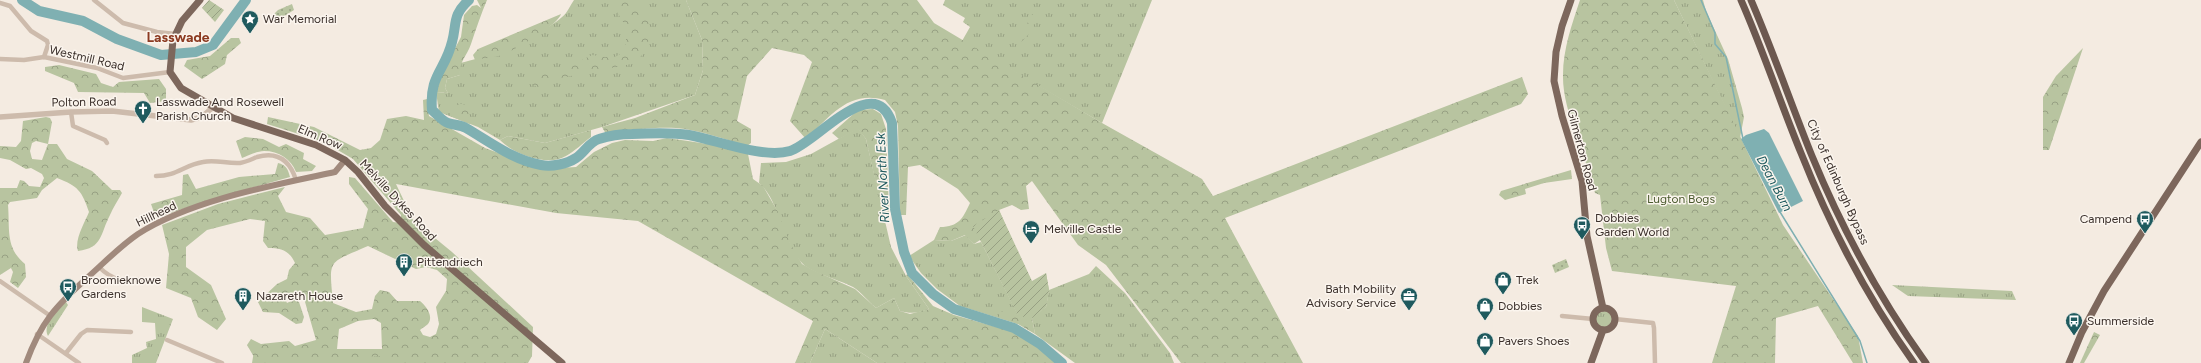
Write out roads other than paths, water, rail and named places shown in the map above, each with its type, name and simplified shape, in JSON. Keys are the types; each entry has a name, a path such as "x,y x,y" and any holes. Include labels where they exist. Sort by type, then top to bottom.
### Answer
{"highway":[{"name":"City of Edinburgh Bypass","path":"1741,0 1801,153 1834,226 1872,298 1914,363"},
{"name":"City of Edinburgh Bypass","path":"1751,0 1812,156 1839,216 1886,303 1926,363"}],"main road":[{"path":"170,72 174,37 182,21 200,0"},
{"name":"Gilmerton Road","path":"1571,0 1562,26 1556,52 1554,81 1562,116 1582,181 1587,236 1603,308"},
{"name":"Elm Row","path":"170,72 181,88 212,108 233,118 316,145 345,160"},
{"path":"2069,363 2082,332 2104,291 2201,142"},
{"name":"Hillhead","path":"26,363 38,334 49,315 99,267 137,235 166,220 219,200 296,180 335,172 345,160"},
{"name":"Melville Dykes Road","path":"345,160 358,172 385,206 424,246 562,363"},
{"path":"1603,308 1613,312 1615,319 1613,326 1603,330 1597,328 1592,319 1594,313 1603,308"},
{"path":"1591,363 1603,330"}],"street":[{"path":"94,0 123,23 174,37"},
{"path":"0,3 10,6 31,31 47,41 48,46 44,57"},
{"name":"Westmill Road","path":"0,59 24,60 44,57 96,68 123,78 170,72"},
{"name":"Polton Road","path":"0,117 112,111 191,120 202,117 212,108"},
{"path":"71,112 73,126 107,142"},
{"path":"156,176 163,173 174,174 191,165 202,162 240,163 268,155 285,160 291,168 296,180"},
{"path":"99,267 111,276 122,281 145,279"},
{"path":"0,281 49,315"},
{"path":"1562,316 1592,319"},
{"path":"1615,319 1652,323 1654,328 1655,363"},
{"path":"66,353 81,334 87,330 131,332"},
{"path":"38,334 79,363"},
{"path":"167,340 222,363"}],"water":[{"path":"1764,129 1769,133 1803,201 1779,213 1741,139 1746,135"}],"waterway":[{"name":"River North Esk","path":"22,0 39,11 83,21 117,39 161,55 196,52 213,45 246,0"},
{"name":"River North Esk","path":"469,0 457,15 449,52 435,81 432,98 432,110 446,122 464,127 511,155 531,163 545,166 564,163 576,158 595,140 620,135 646,133 689,135 754,151 779,153 790,151 801,145 844,114 859,106 872,104 884,109 892,123 895,209 904,252 912,273 933,294 954,309 1014,328 1040,344 1062,363"},
{"name":"Dean Burn","path":"1701,0 1715,33 1715,44 1726,57 1743,139"},
{"name":"Dean Burn","path":"1780,212 1860,341 1867,363"}],"place":[{"name":"War Memorial","path":"250,34"},
{"name":"Lasswade And Rosewell Parish Church","path":"143,124"},
{"name":"Campend","path":"2145,234"},
{"name":"Dobbies Garden World","path":"1582,240"},
{"name":"Melville Castle","path":"1031,244"},
{"name":"Pittendriech","path":"404,277"},
{"name":"Trek","path":"1503,295"},
{"name":"Broomieknowe Gardens","path":"68,302"},
{"name":"Nazareth House","path":"243,311"},
{"name":"Bath Mobility Advisory Service","path":"1409,311"},
{"name":"Dobbies","path":"1485,321"},
{"name":"Summerside","path":"2074,336"},
{"name":"Pavers Shoes","path":"1485,356"}],"district":[{"name":"Lasswade","path":"178,37"}],"park label":[{"name":"Lugton Bogs","path":"1681,199"}]}
